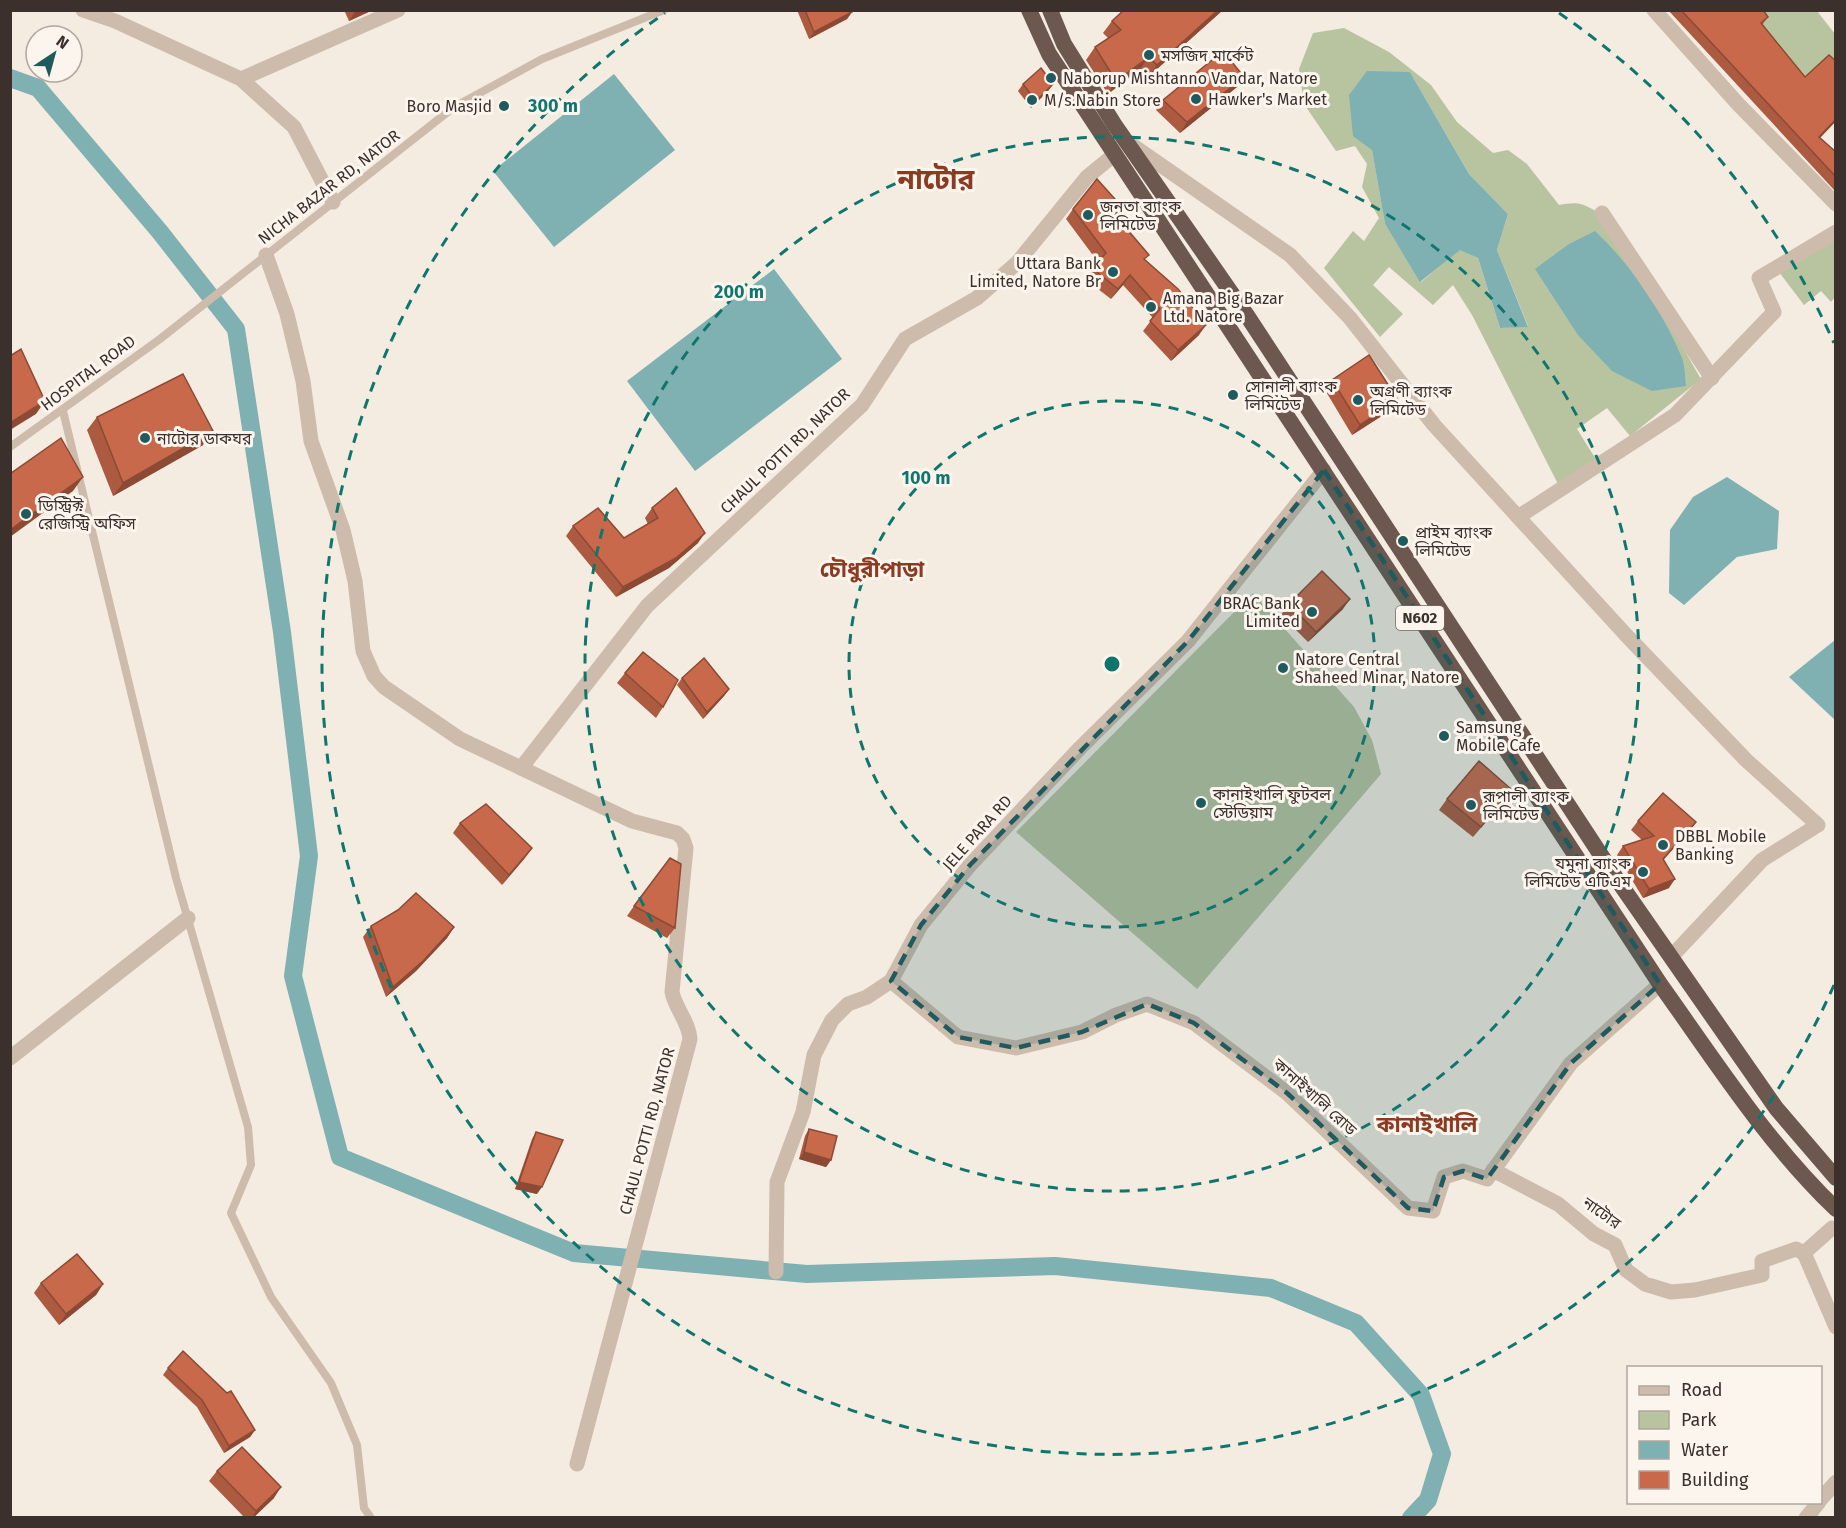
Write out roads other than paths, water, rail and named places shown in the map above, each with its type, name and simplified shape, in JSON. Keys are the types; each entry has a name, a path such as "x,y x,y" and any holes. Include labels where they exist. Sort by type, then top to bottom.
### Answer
{"highway":[{"name":"N602","path":"1029,10 1049,54 1107,128 1125,140 1246,314 1610,868 1671,957 1776,1108 1836,1178"},
{"name":"N602","path":"1050,10 1064,44 1107,128 1115,154 1660,984 1758,1122 1810,1185 1836,1209"}],"street":[{"path":"83,10 115,21 241,79 294,127 333,202"},
{"path":"241,79 398,10"},
{"path":"1654,10 1738,104 1836,204"},
{"path":"1125,140 1290,255 1350,318 1434,425 1518,517 1703,716 1818,825 1762,860 1671,957"},
{"name":"CHAUL POTTI RD, NATOR","path":"521,768 647,606 862,405 905,339 977,298 1009,270 1088,177 1115,154"},
{"path":"1602,213 1713,378"},
{"path":"1518,517 1675,414 1713,378 1774,312 1759,278 1836,232"},
{"name":"CHAUL POTTI RD, NATOR","path":"266,255 287,314 303,381 311,441 343,530 355,581 363,651 374,676 384,687 443,728 632,821 677,833 683,839 686,848 672,992 675,1004 689,1030 690,1039 577,1464"},
{"name":"JELE PARA RD","path":"776,1272 777,1182 803,1113 814,1055 832,1020 848,1004 867,997 891,981 921,924 970,865 1080,748 1188,641 1324,470"},
{"path":"10,1058 188,918"},
{"name":"কানাইখালি রোড","path":"891,981 958,1037 1016,1048 1082,1032 1116,1014 1147,1004 1194,1023 1287,1093 1408,1208 1433,1211 1444,1177 1462,1171 1487,1179 1493,1170"},
{"path":"1493,1170 1571,1063 1660,984"},
{"name":"নাটোর","path":"1493,1170 1558,1204 1594,1234 1615,1245 1626,1270 1645,1284 1671,1292 1695,1290 1762,1275 1762,1261 1796,1249 1804,1253"},
{"path":"1832,1228 1804,1253 1836,1327"},
{"path":"1822,1500 1836,1482"},
{"path":"1806,1518 1818,1504"}],"lane":[{"name":"NICHA BAZAR RD, NATOR","path":"182,321 454,107 542,59 664,10"},
{"name":"HOSPITAL ROAD","path":"10,447 63,411 182,321"},
{"path":"63,411 188,918 248,1127 251,1165 231,1213 271,1297 331,1383 357,1445 364,1508 371,1518"}],"water":[{"path":"1367,71 1410,72 1469,174 1508,214 1497,250 1528,327 1500,328 1478,258 1460,250 1420,282 1385,224 1372,150 1353,136 1349,95"},
{"path":"614,74 675,150 554,247 493,171"},
{"path":"1595,231 1621,259 1656,307 1682,358 1686,386 1652,391 1612,371 1578,335 1535,269 1569,244"},
{"path":"774,269 842,359 695,471 627,381"},
{"path":"1727,477 1779,511 1777,549 1737,557 1684,605 1669,593 1670,530 1693,497"},
{"path":"1835,640 1835,720 1789,677"}],"waterway":[{"path":"10,78 38,88 160,232 236,329 282,632 309,856 293,976 340,1157 574,1253 807,1274 1055,1266 1271,1288 1356,1323 1421,1395 1442,1454 1428,1500 1411,1518"}],"place":[{"name":"মসজিদ মার্কেট","path":"1149,55"},
{"name":"Naborup Mishtanno Vandar, Natore","path":"1051,78"},
{"name":"Hawker's Market","path":"1196,99"},
{"name":"M/s.Nabin Store","path":"1032,100"},
{"name":"Boro Masjid","path":"504,106"},
{"name":"জনতা ব্যাংক লিমিটেড","path":"1088,215"},
{"name":"Uttara Bank Limited, Natore Br","path":"1113,272"},
{"name":"Amana Big Bazar Ltd. Natore","path":"1151,307"},
{"name":"সোনালী ব্যাংক লিমিটেড","path":"1233,395"},
{"name":"অগ্রণী ব্যাংক লিমিটেড","path":"1358,400"},
{"name":"নাটোর ডাকঘর","path":"145,438"},
{"name":"ডিস্ট্রিক্ট রেজিস্ট্রি অফিস","path":"26,514"},
{"name":"প্রাইম ব্যাংক লিমিটেড","path":"1403,541"},
{"name":"BRAC Bank Limited","path":"1312,612"},
{"name":"Natore Central Shaheed Minar, Natore","path":"1283,668"},
{"name":"Samsung Mobile Cafe","path":"1444,736"},
{"name":"কানাইখালি ফুটবল স্টেডিয়াম","path":"1201,803"},
{"name":"রূপালী ব্যাংক লিমিটেড","path":"1471,805"},
{"name":"DBBL Mobile Banking","path":"1663,845"},
{"name":"যমুনা ব্যাংক লিমিটেড এটিএম","path":"1643,872"}],"district":[{"name":"নাটোর","path":"936,179"},
{"name":"চৌধুরীপাড়া","path":"872,569"},
{"name":"কানাইখালি","path":"1427,1124"}]}
